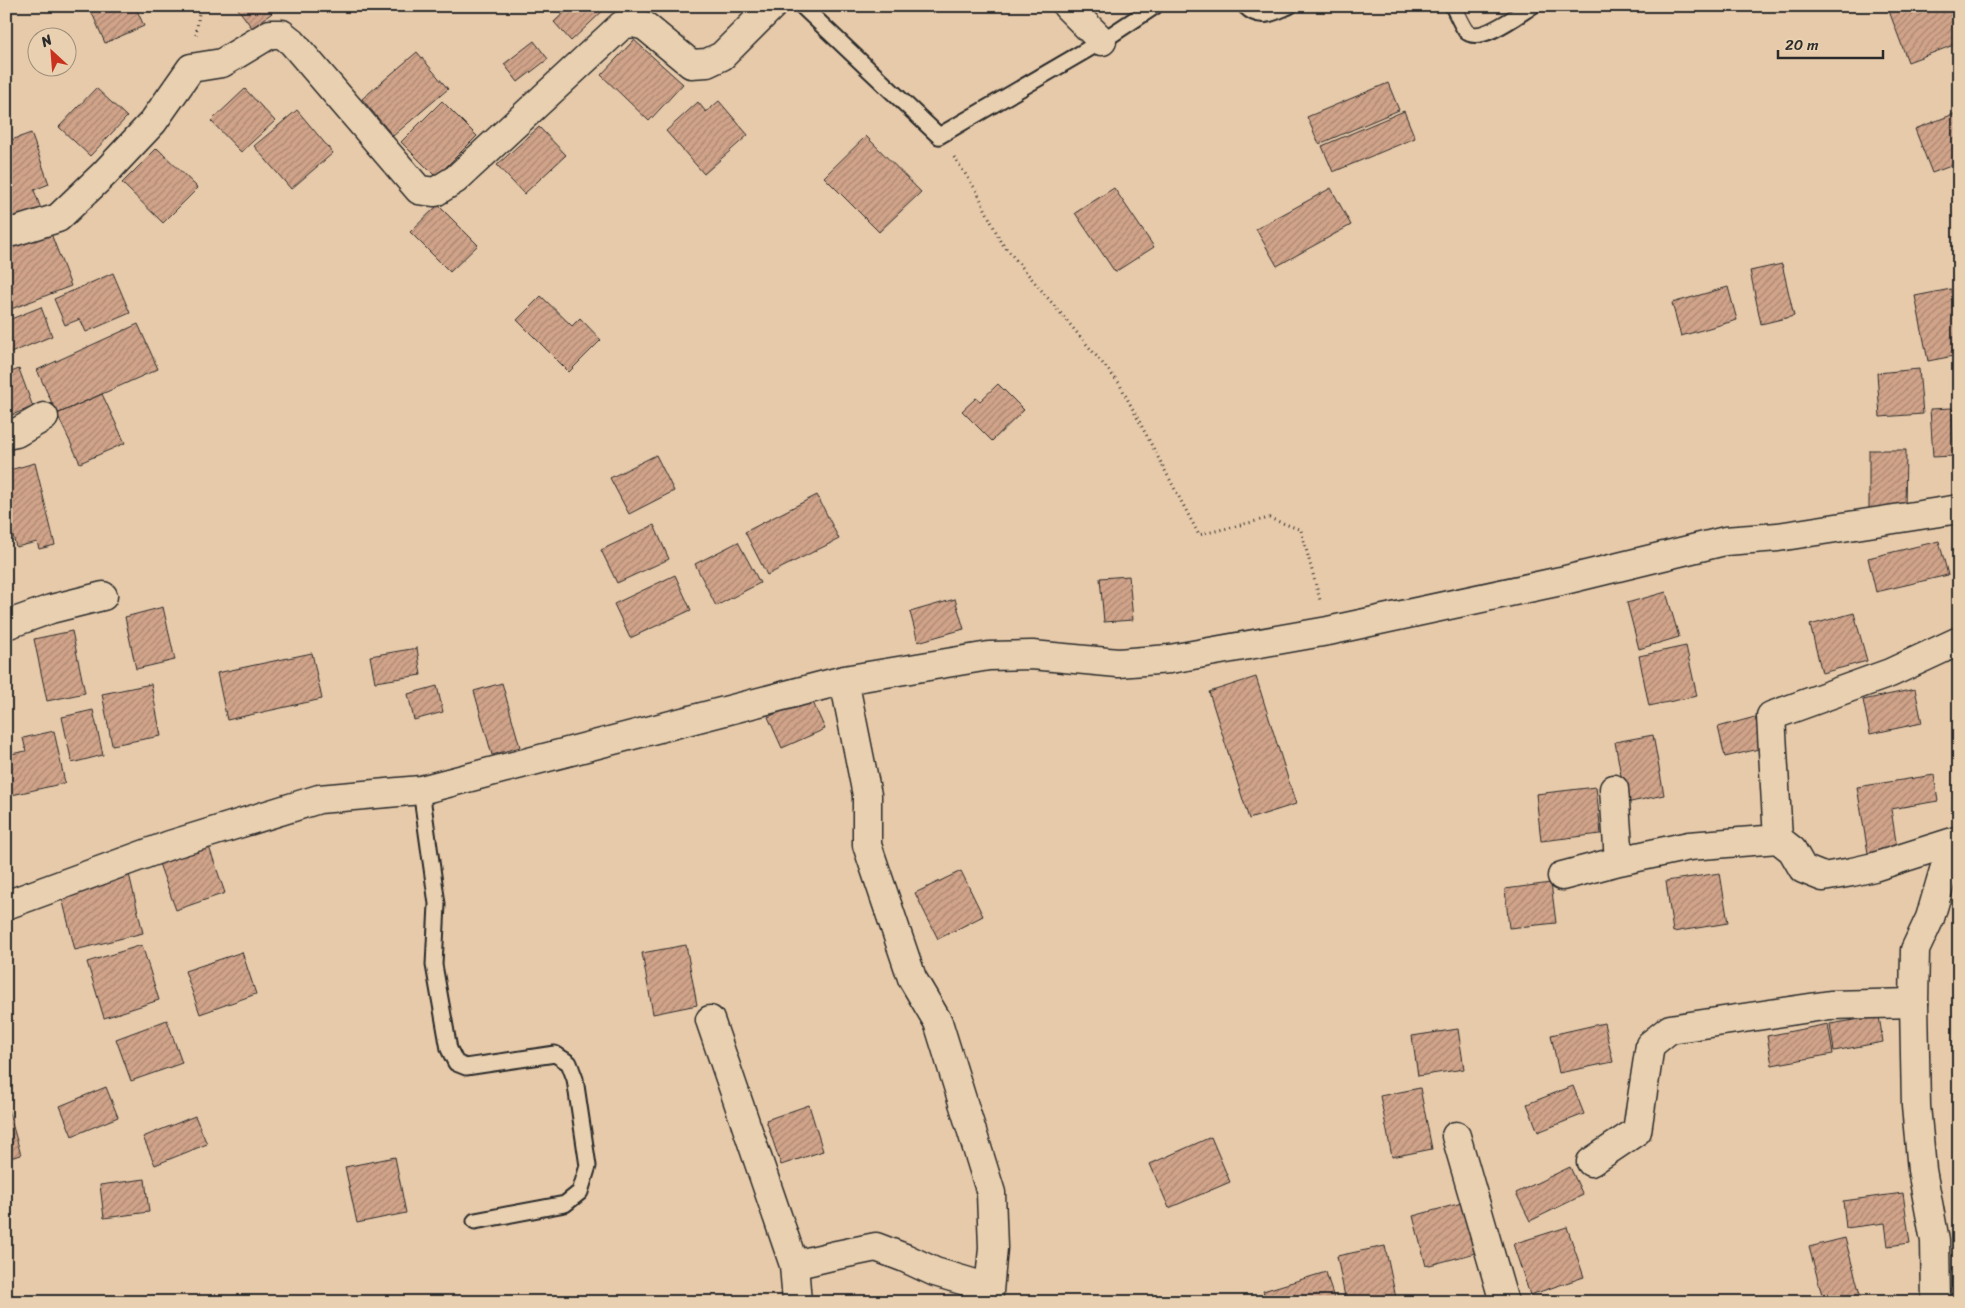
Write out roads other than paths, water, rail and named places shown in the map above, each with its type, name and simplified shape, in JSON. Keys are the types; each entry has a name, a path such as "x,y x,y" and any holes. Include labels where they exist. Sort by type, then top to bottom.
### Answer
{"street":[{"path":"6,229 13,232 58,218 104,174 153,122 191,68 222,63 270,34 282,34 292,42 419,190 435,192 456,179 622,25 633,22 644,26 691,64 707,63 722,56 772,6"},
{"path":"1068,6 1102,41"},
{"path":"6,435 16,432 44,417"},
{"path":"6,905 170,845 319,799 421,790 844,680 989,656 1032,655 1118,663 1170,659 1328,631 1561,581 1725,541 1778,537 1959,510"},
{"path":"6,625 51,609 103,596"},
{"path":"1778,839 1771,716 1890,673 1959,641"},
{"path":"794,1265 876,1247 989,1295 993,1248 990,1193 938,1022 912,978 867,844 867,795 844,680"},
{"path":"1614,789 1619,861"},
{"path":"1562,876 1689,846 1778,839 1792,850 1803,870 1822,877 1874,867 1959,840"},
{"path":"1936,1302 1935,1241 1922,1170 1916,1106 1915,950 1951,869 1959,846"},
{"path":"1591,1162 1637,1131 1650,1046 1670,1030 1830,1005 1914,1003"},
{"path":"710,1020 794,1265 797,1302"},
{"path":"1456,1136 1504,1302"}],"lane":[{"path":"802,6 939,136 1102,41 1156,6"},
{"path":"1245,6 1250,12 1266,16 1289,6"},
{"path":"1453,6 1467,32 1474,36 1485,34 1532,6"},
{"path":"421,790 437,904 434,965 449,1049 456,1063 466,1067 556,1054 569,1063 576,1079 588,1166 580,1192 565,1204 475,1221"}]}
